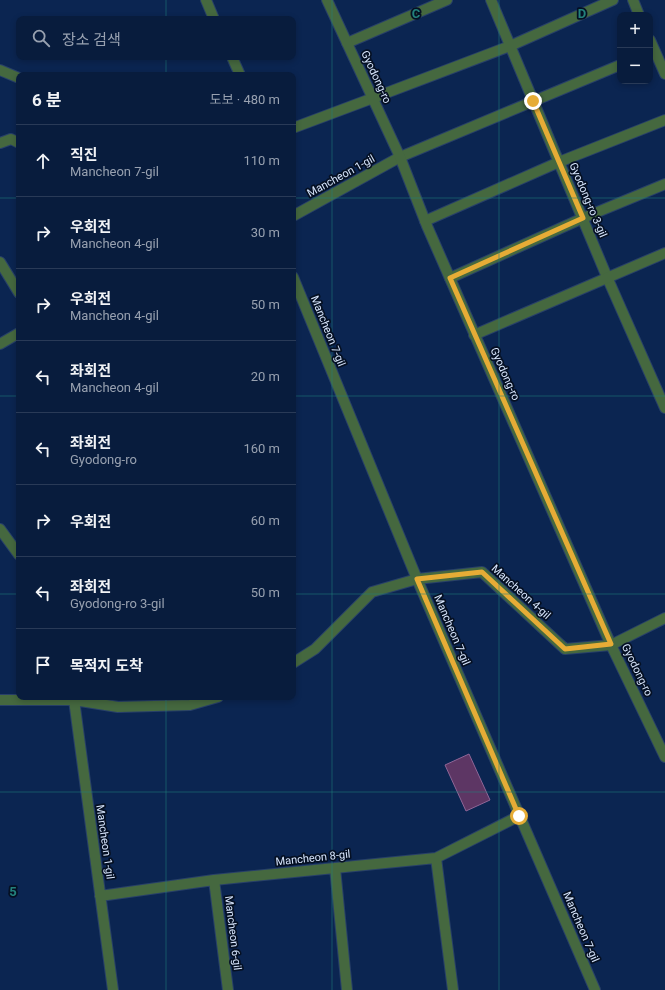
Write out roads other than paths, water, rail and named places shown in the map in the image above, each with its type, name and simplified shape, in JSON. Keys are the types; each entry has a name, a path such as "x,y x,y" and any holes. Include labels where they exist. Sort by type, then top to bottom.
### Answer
{"street":[{"path":"206,0 213,16"},
{"name":"Gyodong-ro","path":"327,0 400,157 425,221 474,336 611,644 665,757"},
{"path":"347,43 447,0"},
{"name":"Gyodong-ro 3-gil","path":"491,0 665,408"},
{"path":"296,127 510,46 613,0"},
{"path":"632,0 638,12"},
{"path":"653,54 665,74"},
{"path":"233,60 239,72"},
{"name":"Mancheon 1-gil","path":"296,214 400,157 617,67"},
{"path":"0,70 16,77"},
{"path":"425,221 559,162 665,120"},
{"path":"0,143 11,139 16,142"},
{"path":"450,278 583,218 665,184"},
{"path":"474,336 665,253"},
{"path":"0,262 16,288"},
{"name":"Mancheon 7-gil","path":"296,284 417,579 595,990"},
{"path":"0,344 16,335"},
{"path":"0,529 16,551"},
{"name":"Mancheon 4-gil","path":"296,661 315,649 372,592 417,579 482,572 565,649 611,644 665,618"},
{"path":"0,700 16,700"},
{"name":"Mancheon 1-gil","path":"75,700 113,990"},
{"path":"85,700 118,707 190,704 206,700"},
{"name":"Mancheon 8-gil","path":"100,896 214,880 436,858 519,816"},
{"path":"436,858 453,990"},
{"path":"335,868 348,990"},
{"name":"Mancheon 6-gil","path":"214,880 228,990"}]}
